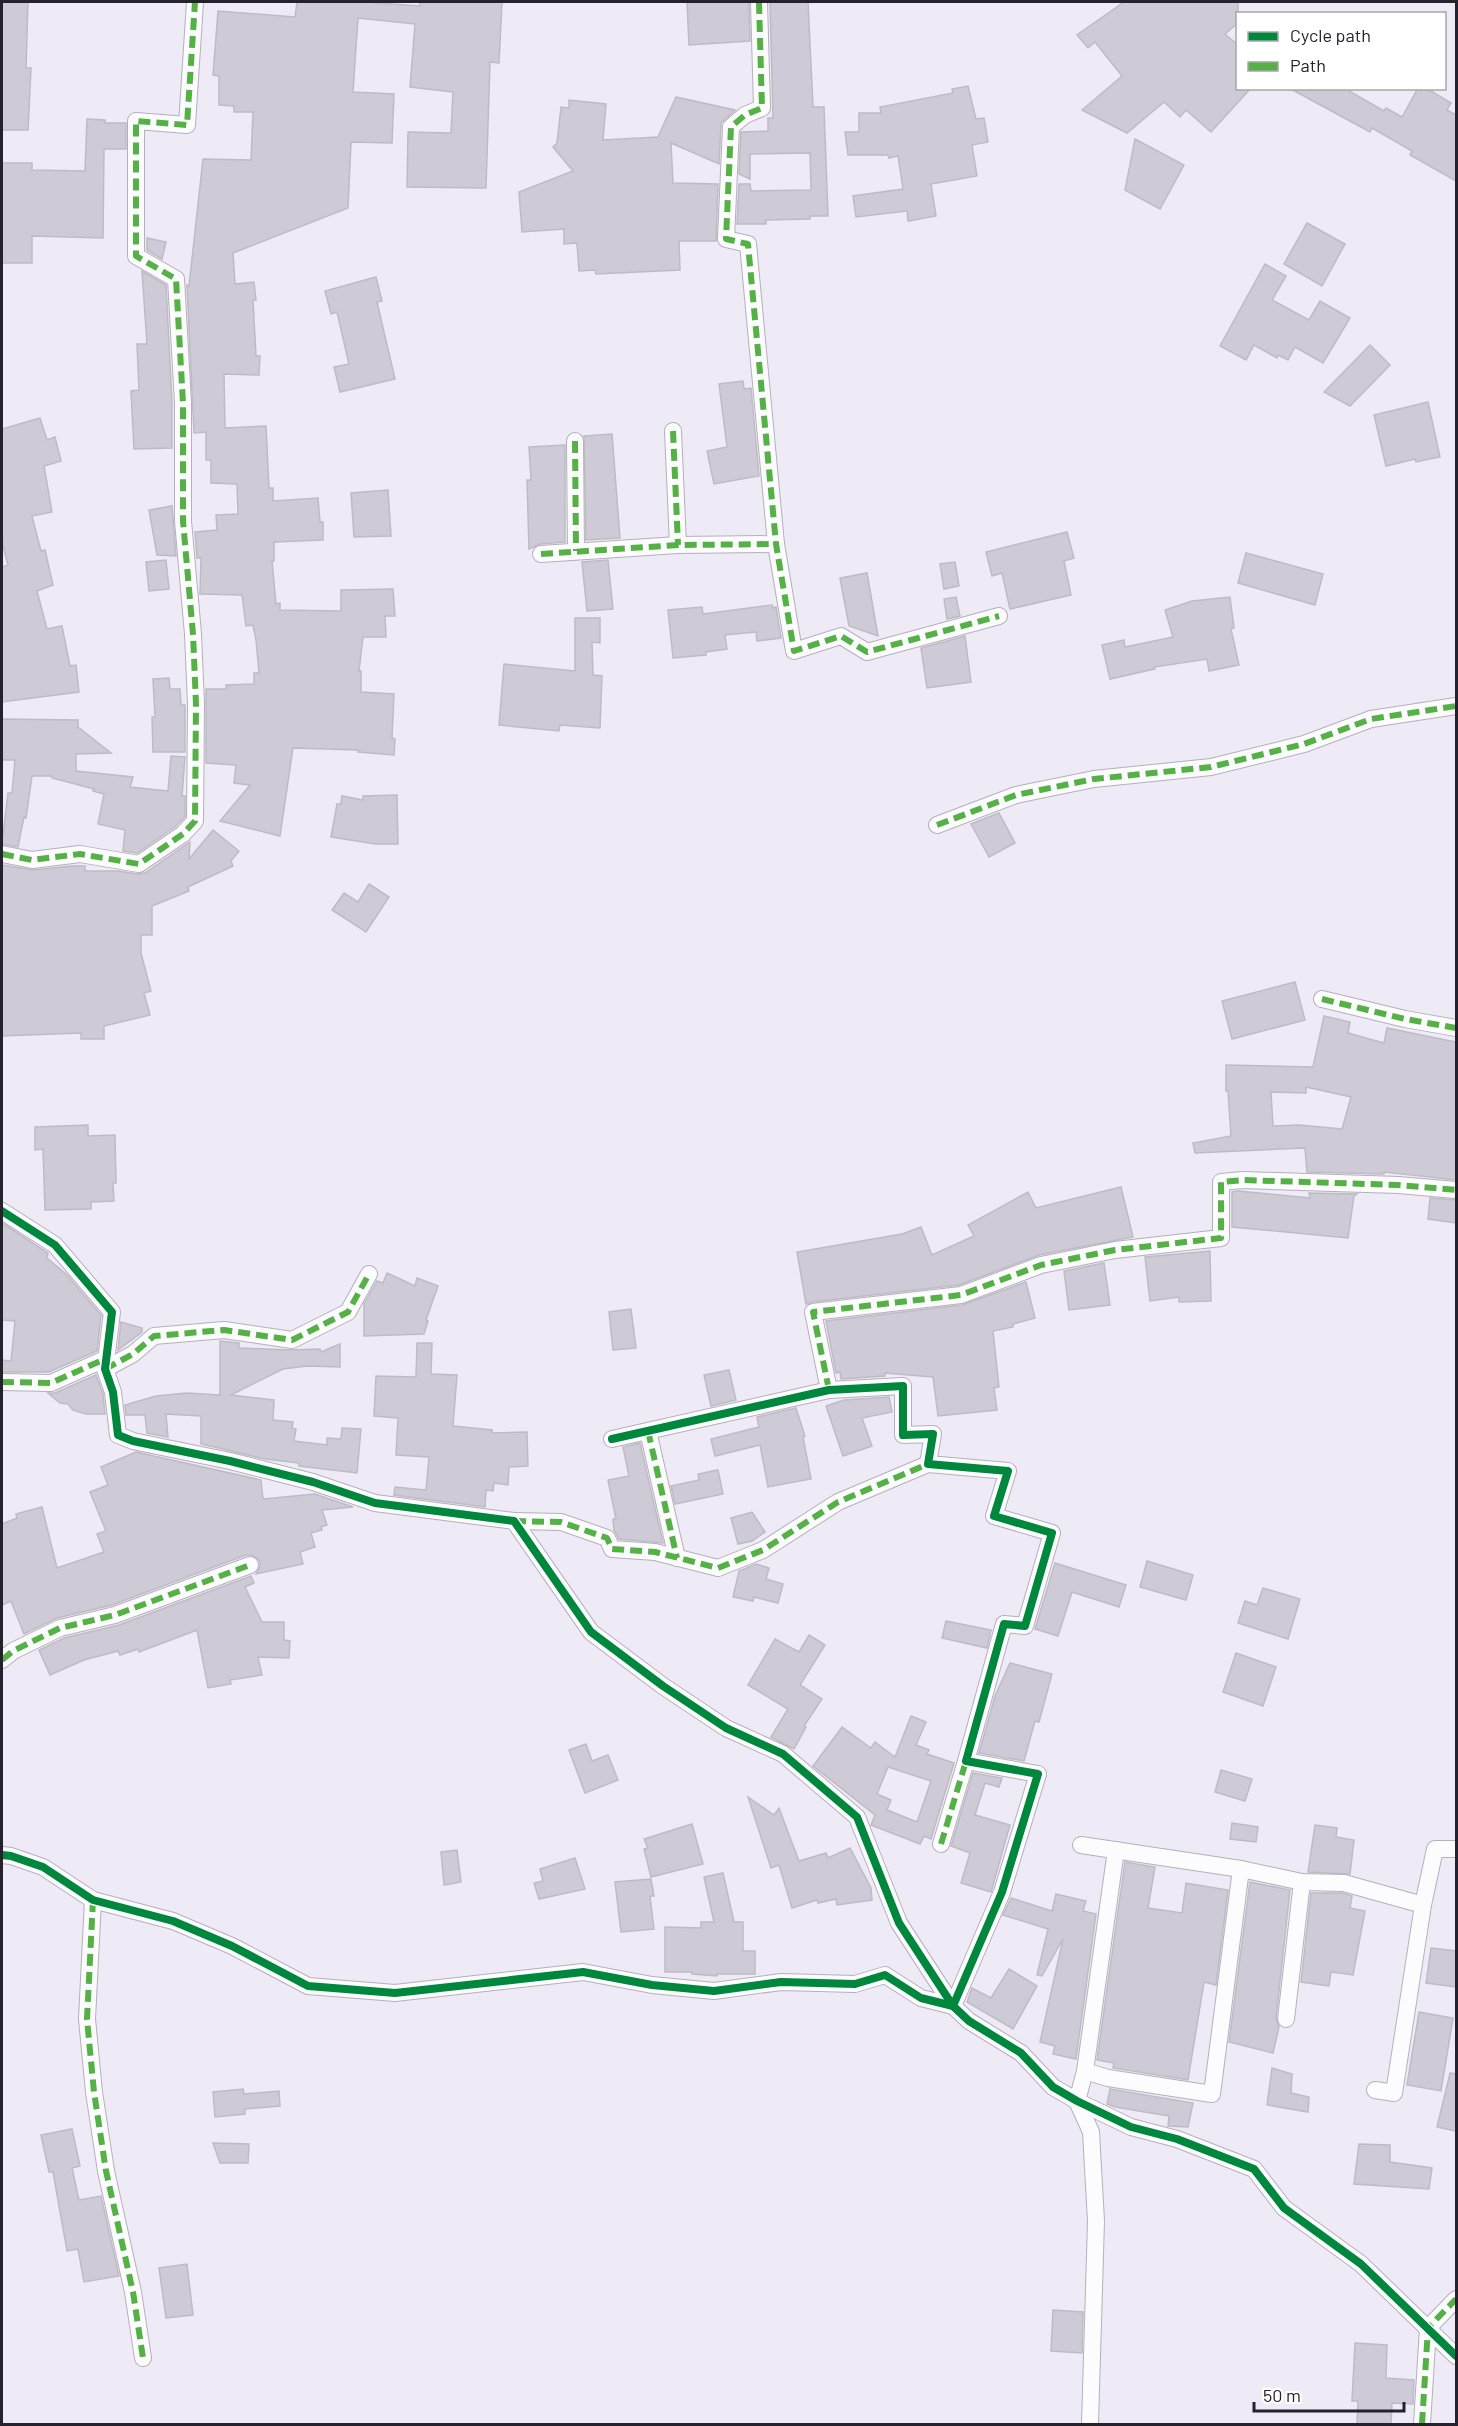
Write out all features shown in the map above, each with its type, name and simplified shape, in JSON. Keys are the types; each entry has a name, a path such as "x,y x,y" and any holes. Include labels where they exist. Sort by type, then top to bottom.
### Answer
{"street":[{"path":"2,854 32,860 80,854 139,864 183,834 195,821 196,704 193,634 183,521 183,403 176,279 136,256 136,121 187,125 195,2"},
{"path":"759,2 762,108 744,115 731,127 726,239 748,244 776,544 794,651 841,636 867,652 999,616"},
{"path":"673,431 678,545"},
{"path":"575,441 576,551"},
{"path":"541,554 678,545 776,544"},
{"path":"937,825 1016,795 1094,779 1211,768 1304,744 1371,719 1456,706"},
{"path":"1322,999 1405,1019 1456,1028"},
{"path":"830,1390 813,1312 962,1295 1041,1265 1115,1250 1221,1238 1221,1182 1243,1180 1398,1185 1456,1190"},
{"path":"2,1211 55,1245 112,1312 105,1364 113,1392 118,1435 133,1442 314,1482 375,1503 514,1521 561,1522 607,1538 612,1549 655,1552 718,1568 764,1550 838,1502 928,1464 1008,1471 994,1516 1052,1533 1025,1626 1004,1624 941,1844"},
{"path":"2,1382 51,1383 133,1354 154,1336 224,1329 292,1340 348,1312 369,1274"},
{"path":"612,1439 830,1390 903,1386 903,1435 933,1434 928,1464"},
{"path":"648,1431 677,1558"},
{"path":"514,1521 591,1632 663,1686 726,1728 783,1754 857,1817 899,1923 953,2006 969,2021 1021,2053 1053,2087 1077,2101 1131,2127 1177,2139 1254,2169 1284,2208 1361,2264 1456,2356"},
{"path":"2,1660 13,1651 60,1628 115,1615 250,1565"},
{"path":"953,2006 1002,1892 1038,1774 966,1761"},
{"path":"1081,1845 1241,1869 1302,1882 1344,1883 1423,1905"},
{"path":"1375,2090 1394,2094 1423,1905 1435,1849 1456,1849"},
{"path":"1090,2424 1096,2221 1090,2132 1077,2101 1085,2071 1116,1850"},
{"path":"2,1855 12,1856 43,1867 93,1900 173,1921 232,1946 308,1986 395,1993 583,1972 652,1985 714,1991 781,1982 855,1984 885,1976 921,1998 953,2006"},
{"path":"1085,2071 1108,2078 1212,2094 1241,1869"},
{"path":"1286,2019 1302,1882"},
{"path":"93,1900 87,2019 94,2092 106,2171 133,2292 143,2358"},
{"path":"1422,2424 1428,2328 1456,2299"}],"building":[{"path":"2,2 28,2 26,68 31,68 28,130 2,130"},
{"path":"297,2 363,2 420,6 420,2 502,2 499,63 490,62 486,188 407,187 408,132 451,133 453,92 410,87 415,24 358,18 353,92 394,94 392,143 351,142 348,208 233,253 235,284 254,282 256,356 260,356 259,375 224,374 225,428 266,426 269,488 273,488 273,501 318,498 320,522 323,522 323,540 274,542 274,561 272,561 276,604 280,603 280,610 341,611 341,590 393,589 395,616 385,616 386,637 363,637 359,671 361,671 361,692 394,694 392,738 395,739 394,755 358,752 358,750 293,748 280,836 220,821 250,785 234,783 236,765 206,763 206,689 226,689 226,685 254,684 254,673 259,673 253,625 246,626 242,595 200,594 201,558 197,558 195,532 217,530 216,515 238,514 237,484 211,483 211,460 206,460 206,432 194,433 187,285 189,286 203,159 251,160 253,112 234,112 234,106 219,105 219,76 213,75 218,11 295,17"},
{"path":"687,2 749,2 750,41 689,45"},
{"path":"770,2 808,2 813,107 824,107 828,216 810,216 810,219 766,220 766,224 737,224 739,184 750,184 751,191 811,190 810,153 750,154 750,179 739,174 741,132 768,131 768,118 773,118"},
{"path":"1124,2 1238,2 1236,25 1225,34 1236,43 1236,90 1249,90 1211,132 1186,110 1180,117 1164,102 1127,133 1082,110 1122,76 1095,42 1088,48 1077,35"},
{"path":"968,86 976,119 984,118 988,142 972,145 977,176 931,184 936,216 908,221 907,211 856,217 853,196 903,189 898,156 889,158 888,155 848,155 845,132 859,132 859,113 881,113 880,107 953,93 952,89"},
{"path":"1293,90 1347,90 1384,111 1386,108 1402,117 1417,90 1429,90 1451,103 1447,110 1456,115 1456,181 1410,155 1412,151 1372,128 1370,132"},
{"path":"676,97 735,110 721,123 719,164 671,143 673,183 718,184 716,241 679,241 680,270 596,274 595,270 579,271 577,243 564,244 564,229 522,232 519,192 573,171 553,147 557,143 561,107 569,108 569,100 606,104 603,140 658,137"},
{"path":"87,119 105,120 105,123 126,123 126,149 104,149 103,238 32,236 32,263 2,263 2,163 32,163 32,170 85,171"},
{"path":"1135,139 1184,165 1160,209 1125,190"},
{"path":"1307,223 1345,244 1322,286 1284,264"},
{"path":"147,238 166,242 162,259 147,250"},
{"path":"1265,264 1286,276 1272,300 1309,320 1320,301 1350,318 1323,363 1295,347 1288,360 1278,355 1277,358 1254,345 1246,360 1220,346"},
{"path":"142,271 166,285 172,448 134,449 131,391 139,390 137,344 147,344"},
{"path":"376,277 382,301 377,302 395,379 340,392 334,367 349,364 337,312 331,314 325,291"},
{"path":"1370,345 1390,365 1350,406 1324,392"},
{"path":"743,381 744,389 751,388 759,476 714,484 707,451 727,447 719,384"},
{"path":"1428,402 1440,457 1416,462 1415,459 1386,466 1374,415"},
{"path":"40,418 47,440 55,437 61,461 44,466 52,512 32,516 41,551 45,550 53,585 37,591 47,629 62,626 70,666 76,665 79,692 2,702 2,567 8,565 2,542 2,429"},
{"path":"612,434 620,538 586,540 584,436"},
{"path":"565,445 565,542 540,544 529,549 527,480 531,480 529,447"},
{"path":"388,490 391,536 354,537 351,493"},
{"path":"172,506 176,556 157,555 149,510"},
{"path":"1067,532 1074,558 1064,561 1071,595 1010,609 1002,573 992,576 986,552"},
{"path":"1246,553 1323,574 1315,605 1238,583"},
{"path":"166,560 169,589 149,591 146,562"},
{"path":"608,560 613,609 587,611 582,562"},
{"path":"955,562 959,586 944,589 940,564"},
{"path":"867,573 878,636 849,626 840,578"},
{"path":"956,597 960,616 947,619 944,599"},
{"path":"1230,597 1234,628 1231,629 1239,665 1209,671 1207,659 1154,667 1155,669 1110,679 1102,645 1124,640 1125,647 1173,637 1165,610 1192,601"},
{"path":"772,605 773,608 776,607 781,638 757,641 756,632 725,635 727,649 706,652 706,655 673,658 668,610 702,607 703,614"},
{"path":"575,618 600,618 600,643 592,642 593,675 602,676 600,728 560,725 559,731 499,725 504,664 575,671"},
{"path":"965,636 971,682 927,688 921,648"},
{"path":"169,678 170,689 180,689 181,705 185,705 185,752 153,752 152,717 155,717 153,679"},
{"path":"2,719 78,720 78,727 111,753 76,754 76,771 133,777 130,787 168,791 171,756 185,757 182,796 185,796 185,817 137,853 123,851 125,830 98,824 104,794 93,791 94,789 52,778 52,776 32,776 26,818 24,817 18,847 2,844 8,793 12,793 15,760 2,760"},
{"path":"397,795 398,844 375,844 331,837 337,804 341,804 342,796 363,800 363,796"},
{"path":"999,813 1015,843 989,857 971,824"},
{"path":"213,830 239,851 231,861 233,866 188,887 189,891 152,906 152,935 141,935 141,953 151,991 144,993 150,1015 104,1026 104,1039 81,1039 81,1033 2,1036 2,865 33,870 85,866 85,871 145,873 190,842 189,859"},
{"path":"369,884 389,897 366,932 332,910 344,893 358,902"},
{"path":"1295,982 1305,1020 1232,1039 1222,1001"},
{"path":"1324,1016 1350,1022 1348,1033 1384,1043 1387,1028 1456,1042 1456,1180 1384,1172 1384,1174 1307,1172 1305,1148 1195,1153 1193,1143 1231,1136 1228,1091 1226,1091 1226,1065 1313,1067","holes":["1306,1087 1351,1097 1342,1129 1299,1125 1273,1126 1271,1092 1306,1093"]},
{"path":"88,1125 88,1136 115,1135 114,1201 91,1202 91,1209 45,1210 43,1149 35,1150 35,1127"},
{"path":"1121,1187 1133,1237 1039,1255 959,1285 806,1304 797,1252 902,1234 921,1227 932,1255 974,1236 968,1225 1028,1192 1036,1208"},
{"path":"1232,1192 1310,1198 1309,1193 1357,1194 1354,1196 1348,1238 1232,1227"},
{"path":"1430,1198 1456,1200 1456,1223 1428,1219"},
{"path":"2,1223 48,1253 47,1258 67,1275 101,1315 97,1351 49,1372 2,1372 2,1360 11,1361 15,1321 2,1320"},
{"path":"1210,1251 1211,1301 1179,1302 1179,1297 1150,1301 1145,1257"},
{"path":"1104,1263 1110,1305 1069,1310 1064,1271"},
{"path":"387,1273 415,1286 417,1278 438,1286 426,1320 428,1321 424,1334 364,1336 364,1304 377,1281 383,1283"},
{"path":"1026,1282 1035,1318 1013,1324 1013,1327 993,1331 999,1387 994,1388 997,1410 938,1416 933,1377 885,1373 885,1376 841,1379 840,1372 836,1373 826,1321 962,1305"},
{"path":"631,1309 636,1348 613,1350 609,1312"},
{"path":"121,1322 142,1328 142,1332 118,1350"},
{"path":"220,1341 239,1343 239,1348 320,1349 321,1352 340,1344 340,1367 307,1366 283,1369 231,1395 274,1400 273,1420 293,1422 292,1428 296,1429 294,1441 327,1445 327,1438 341,1439 342,1428 361,1429 357,1473 299,1466 299,1463 265,1459 201,1444 201,1416 166,1414 168,1437 147,1433 145,1415 126,1415 125,1405 156,1396 187,1393 220,1395"},
{"path":"417,1343 432,1343 431,1374 457,1375 453,1426 492,1430 492,1433 527,1432 528,1466 509,1467 508,1485 494,1483 493,1491 486,1490 485,1507 394,1495 395,1487 426,1490 429,1457 396,1455 398,1418 374,1416 376,1376 416,1377"},
{"path":"729,1370 736,1400 711,1406 704,1375"},
{"path":"96,1375 103,1394 105,1414 86,1414 73,1410 68,1404 60,1403 48,1393 55,1393"},
{"path":"889,1397 892,1412 862,1418 872,1446 843,1456 826,1406 844,1400"},
{"path":"796,1408 805,1436 803,1437 811,1479 768,1487 760,1445 715,1456 711,1439 759,1427 757,1417"},
{"path":"640,1443 663,1543 619,1539 614,1530 613,1519 616,1519 608,1480 629,1476 623,1447"},
{"path":"136,1452 261,1480 263,1499 315,1494 353,1507 322,1510 327,1525 321,1527 322,1530 311,1533 315,1547 300,1552 303,1564 256,1574 260,1561 252,1555 246,1555 112,1605 57,1618 24,1634 11,1601 2,1605 2,1524 17,1518 16,1514 42,1507 57,1568 104,1552 97,1534 106,1531 90,1492 108,1485 101,1467"},
{"path":"718,1470 723,1494 675,1504 671,1486 699,1480 698,1474"},
{"path":"752,1512 765,1532 752,1541 738,1544 731,1518"},
{"path":"1147,1561 1193,1575 1186,1600 1140,1587"},
{"path":"1055,1563 1126,1585 1119,1607 1072,1592 1058,1636 1035,1629"},
{"path":"756,1564 769,1568 766,1579 783,1584 778,1603 754,1597 753,1601 733,1597 739,1571"},
{"path":"251,1576 254,1583 245,1587 262,1622 284,1622 284,1640 290,1641 289,1658 258,1657 262,1675 230,1680 231,1684 208,1688 197,1630 139,1652 138,1649 120,1655 118,1651 84,1660 50,1675 39,1650 64,1638 119,1625"},
{"path":"1263,1588 1300,1599 1288,1639 1238,1623 1245,1601 1257,1605"},
{"path":"946,1621 991,1630 987,1648 942,1638"},
{"path":"809,1635 825,1645 800,1685 822,1699 804,1726 806,1727 794,1749 771,1737 788,1709 748,1685 775,1639 799,1652"},
{"path":"1236,1653 1276,1667 1263,1706 1223,1692"},
{"path":"1010,1663 1052,1674 1039,1722 1035,1721 1024,1761 979,1753 995,1696"},
{"path":"911,1716 926,1722 916,1745 929,1750 927,1754 954,1763 931,1839 924,1836 920,1844 871,1825 875,1815 813,1766 842,1727 871,1748 875,1742 895,1757","holes":["888,1767 931,1781 917,1822 887,1810 891,1800 877,1794"]},
{"path":"586,1744 592,1761 608,1755 618,1780 585,1793 569,1750"},
{"path":"1221,1770 1252,1779 1245,1801 1215,1792"},
{"path":"973,1773 1002,1778 999,1787 985,1783 975,1815 1010,1825 991,1892 961,1883 970,1853 951,1846"},
{"path":"748,1797 774,1815 779,1808 799,1861 826,1853 828,1858 850,1848 871,1888 872,1900 837,1905 836,1899 818,1903 817,1900 792,1908 779,1865 771,1868"},
{"path":"1232,1823 1258,1827 1256,1842 1230,1839"},
{"path":"692,1824 703,1864 651,1877 644,1849 648,1848 644,1839"},
{"path":"1315,1825 1337,1828 1336,1837 1354,1840 1350,1874 1308,1872"},
{"path":"457,1850 461,1882 444,1885 441,1852"},
{"path":"575,1858 585,1889 539,1899 534,1883 543,1881 540,1869"},
{"path":"1125,1862 1155,1867 1148,1908 1182,1913 1186,1883 1228,1890 1216,1985 1204,1982 1188,2080 1113,2068 1114,2063 1097,2060"},
{"path":"723,1873 734,1922 743,1922 743,1951 755,1951 755,1974 717,1974 717,1976 692,1974 692,1972 665,1972 665,1927 701,1928 701,1922 714,1922 704,1877"},
{"path":"651,1879 654,1896 650,1896 654,1929 621,1932 615,1882"},
{"path":"1250,1882 1290,1890 1276,2018 1279,2027 1273,2053 1229,2042"},
{"path":"1311,1893 1342,1893 1352,1896 1350,1908 1365,1911 1353,1975 1331,1972 1329,1986 1301,1982"},
{"path":"1056,1894 1086,1901 1083,1911 1096,1914 1076,2059 1053,2054 1055,2046 1040,2042 1063,1939 1042,1976 1037,1975 1048,1929 1003,1915 1011,1898 1052,1911"},
{"path":"1431,1948 1456,1951 1456,1987 1426,1983"},
{"path":"1009,1969 1037,1986 1013,2029 967,2002 972,1988 991,1998"},
{"path":"1419,2012 1453,2018 1441,2091 1407,2085"},
{"path":"1272,2068 1292,2074 1291,2093 1309,2097 1308,2112 1267,2105"},
{"path":"1450,2073 1456,2074 1456,2131 1437,2127"},
{"path":"243,2089 244,2094 279,2091 280,2106 245,2109 245,2114 215,2117 213,2092"},
{"path":"1110,2089 1193,2103 1188,2127 1168,2126 1169,2116 1107,2104"},
{"path":"72,2129 80,2166 72,2168 79,2200 101,2196 119,2276 84,2282 78,2249 67,2251 53,2172 49,2172 41,2135"},
{"path":"213,2143 249,2144 248,2163 220,2163"},
{"path":"1359,2144 1390,2145 1390,2162 1432,2168 1429,2189 1354,2184"},
{"path":"187,2264 193,2315 166,2318 159,2268"},
{"path":"1053,2310 1083,2312 1082,2353 1051,2351"},
{"path":"1355,2343 1387,2345 1386,2378 1414,2380 1413,2404 1392,2403 1391,2424 1357,2424 1358,2401 1352,2401"}],"marked path":[{"path":"2,854 32,860 80,854 139,864 183,834 195,821 196,704 193,634 183,521 183,403 176,279 136,256 136,121 187,125 195,2"},
{"path":"759,2 762,108 745,115 731,127 726,239 748,244 776,544 794,651 841,636 867,652 999,616"},
{"path":"673,431 678,545"},
{"path":"575,441 576,551"},
{"path":"541,554 678,545 776,544"},
{"path":"937,825 1016,795 1094,779 1211,767 1304,744 1371,719 1456,706"},
{"path":"1322,999 1405,1019 1456,1028"},
{"path":"829,1390 813,1312 961,1295 1041,1265 1115,1250 1221,1238 1221,1182 1243,1180 1398,1185 1456,1190"},
{"path":"105,1369 133,1354 154,1336 224,1330 292,1340 348,1312 369,1274"},
{"path":"2,1382 51,1383 105,1359"},
{"path":"648,1431 677,1558"},
{"path":"514,1521 561,1522 607,1538 612,1549 655,1552 718,1568 763,1550 838,1502 928,1464"},
{"path":"2,1660 13,1651 60,1628 115,1615 250,1565"},
{"path":"941,1844 966,1761"},
{"path":"93,1900 87,2019 94,2092 106,2171 133,2292 143,2358"},
{"path":"1422,2424 1428,2328 1456,2299"}],"cycle path":[{"path":"2,1211 55,1245 112,1312 105,1369 113,1392 118,1435 133,1441 230,1461 313,1482 375,1503 514,1521 591,1632 663,1686 726,1728 783,1754 857,1817 899,1923 953,2006 969,2021 1021,2053 1053,2087 1077,2101 1131,2127 1177,2139 1254,2169 1284,2208 1361,2264 1456,2356"},
{"path":"2,1855 43,1867 93,1900 173,1921 232,1946 308,1986 395,1993 583,1972 652,1985 714,1991 781,1982 855,1984 885,1975 921,1998 953,2006 1002,1892 1038,1774 966,1761 1004,1624 1025,1626 1052,1533 994,1516 1008,1471 928,1464 933,1434 903,1435 903,1386 829,1390 612,1439"}]}
